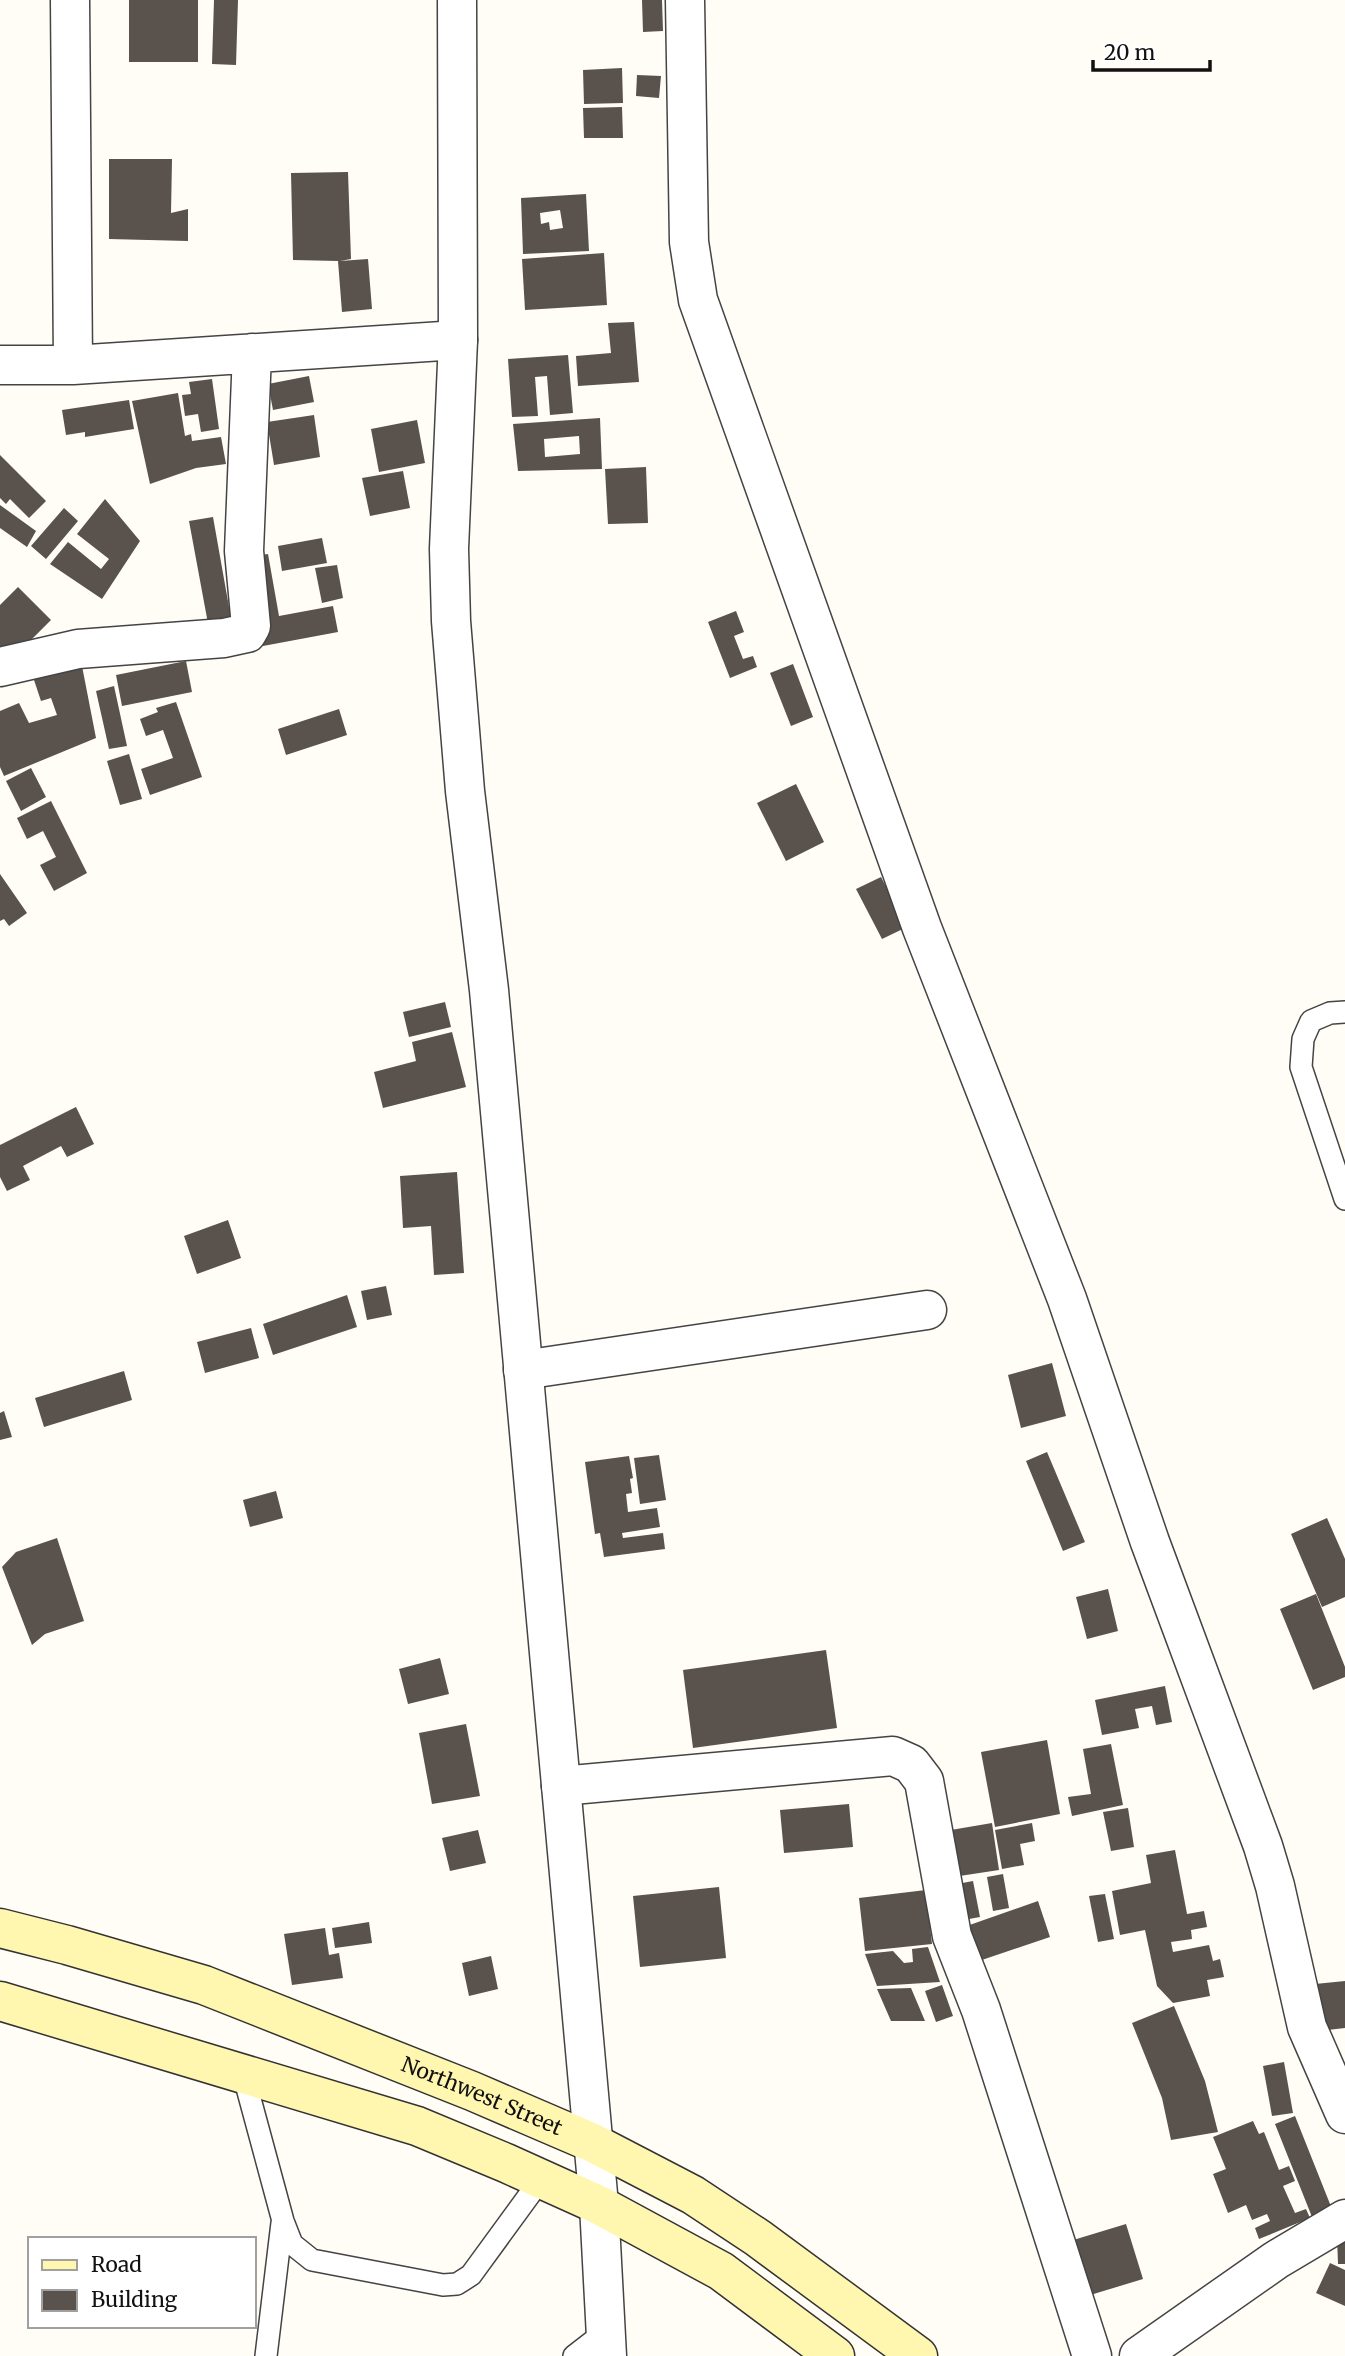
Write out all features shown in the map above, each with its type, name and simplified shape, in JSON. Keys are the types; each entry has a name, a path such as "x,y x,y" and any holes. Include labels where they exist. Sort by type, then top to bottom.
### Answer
{"main road":[{"name":"Northwest Street","path":"0,1928 204,1985 472,2091 593,2143 693,2194 758,2238 918,2356"},
{"path":"0,2001 417,2126 599,2205 720,2271 835,2356"}],"street":[{"path":"70,0 74,365"},
{"path":"457,0 458,341 449,549 451,621 465,791 489,990 599,2205 606,2344"},
{"path":"685,0 689,242 698,300 881,816 1067,1299 1150,1542 1263,1846 1275,1886 1307,2027 1345,2114"},
{"path":"0,365 74,365 458,341"},
{"path":"0,667 78,649 224,638 247,633 251,626 244,551 252,353"},
{"path":"523,1370 927,1310"},
{"path":"561,1786 893,1756 911,1764 924,1781 952,1936 981,2010 1091,2356"},
{"path":"1139,2356 1276,2260 1345,2219"}],"lane":[{"path":"1345,1012 1330,1013 1311,1021 1303,1039 1301,1067 1345,1199"},
{"path":"243,2073 283,2221 292,2244 312,2260 443,2285 457,2284 471,2275 541,2179"},
{"path":"266,2356 283,2221"},
{"path":"574,2356 606,2344"}],"building":[{"path":"129,0 198,0 198,62 129,62"},
{"path":"214,0 238,0 236,65 212,64"},
{"path":"642,0 662,0 663,31 643,32"},
{"path":"622,68 623,103 584,104 583,70"},
{"path":"637,75 661,76 659,98 636,96"},
{"path":"622,107 623,138 584,138 583,108"},
{"path":"109,159 172,159 171,213 188,209 188,241 109,239"},
{"path":"348,172 351,259 340,261 368,259 372,309 342,312 338,261 293,260 291,173"},
{"path":"586,194 589,251 523,254 521,198","holes":["560,210 563,228 550,230 549,222 541,224 540,213"]},
{"path":"604,253 607,305 525,310 522,259"},
{"path":"634,322 639,382 578,386 576,356 611,353 608,323"},
{"path":"568,355 573,413 550,415 547,376 535,377 538,416 512,417 508,359"},
{"path":"309,376 314,402 273,410 268,384"},
{"path":"212,379 219,429 201,432 198,414 185,416 182,395 191,394 189,382"},
{"path":"178,393 185,436 191,434 192,441 221,437 226,464 196,468 150,484 132,401"},
{"path":"129,400 134,429 85,437 85,432 66,435 62,410"},
{"path":"314,415 320,457 274,465 267,422"},
{"path":"600,418 602,469 518,471 513,424","holes":["579,436 580,454 545,457 544,439"]},
{"path":"417,420 425,463 379,472 371,429"},
{"path":"0,455 46,501 29,518 10,499 6,504 0,498"},
{"path":"646,467 648,523 608,524 605,469"},
{"path":"403,471 410,508 370,516 362,478"},
{"path":"105,499 140,541 102,599 50,564 68,542 101,569 109,559 77,534"},
{"path":"0,505 36,531 27,547 0,528"},
{"path":"64,508 78,521 46,559 31,546"},
{"path":"213,517 232,624 209,629 189,521"},
{"path":"322,538 327,563 282,571 278,546"},
{"path":"268,554 279,616 333,606 338,632 263,646 246,557"},
{"path":"337,565 343,598 322,603 315,568"},
{"path":"18,587 51,620 25,646 0,652 0,605"},
{"path":"736,611 744,632 734,636 743,659 753,656 757,667 730,678 708,622"},
{"path":"186,661 192,692 122,706 116,675"},
{"path":"793,664 813,717 791,726 770,673"},
{"path":"82,666 96,738 4,776 0,767 0,711 19,703 29,723 57,715 51,698 41,701 33,677"},
{"path":"114,686 127,746 109,749 96,691"},
{"path":"176,702 202,777 150,795 141,769 173,758 163,730 146,736 140,719 158,712 156,708"},
{"path":"339,709 347,735 286,755 278,729"},
{"path":"129,754 142,799 120,805 107,761"},
{"path":"31,768 46,797 21,811 6,781"},
{"path":"796,784 824,842 786,861 757,803"},
{"path":"51,801 87,873 54,891 40,865 56,857 43,831 27,839 17,818"},
{"path":"0,874 27,913 9,926 4,919 0,921"},
{"path":"881,877 907,927 882,939 856,889"},
{"path":"445,1002 451,1027 409,1037 403,1012"},
{"path":"452,1032 466,1087 383,1108 374,1072 416,1061 412,1042"},
{"path":"76,1107 94,1144 67,1157 61,1146 23,1166 30,1180 7,1191 0,1177 0,1145"},
{"path":"457,1172 464,1273 434,1275 431,1226 403,1228 400,1176"},
{"path":"228,1220 241,1258 197,1274 184,1236"},
{"path":"386,1286 392,1315 367,1320 361,1291"},
{"path":"347,1295 357,1327 273,1355 263,1324"},
{"path":"251,1328 259,1358 205,1373 197,1342"},
{"path":"1052,1363 1066,1416 1021,1428 1008,1375"},
{"path":"124,1371 132,1400 44,1427 35,1398"},
{"path":"4,1411 12,1437 0,1440 0,1413"},
{"path":"1047,1452 1085,1542 1063,1551 1026,1461"},
{"path":"659,1455 666,1500 640,1504 634,1458"},
{"path":"629,1456 633,1478 630,1479 632,1493 626,1494 628,1512 657,1508 660,1527 622,1533 623,1538 663,1533 665,1549 604,1557 600,1533 595,1534 585,1462"},
{"path":"276,1491 283,1518 250,1527 243,1500"},
{"path":"1327,1518 1345,1559 1345,1597 1322,1607 1291,1534"},
{"path":"57,1538 84,1621 45,1634 32,1645 2,1567 16,1552"},
{"path":"1108,1589 1118,1631 1087,1639 1076,1597"},
{"path":"1316,1594 1345,1667 1345,1677 1313,1690 1280,1609"},
{"path":"826,1650 837,1728 693,1748 683,1670"},
{"path":"440,1658 449,1694 408,1704 399,1669"},
{"path":"1165,1686 1172,1722 1156,1725 1152,1706 1135,1709 1139,1728 1102,1735 1095,1700"},
{"path":"466,1724 480,1796 432,1804 419,1733"},
{"path":"1047,1740 1060,1814 995,1827 981,1752"},
{"path":"1111,1744 1123,1805 1072,1816 1068,1797 1091,1794 1083,1749"},
{"path":"849,1804 853,1847 784,1853 780,1810"},
{"path":"1128,1808 1134,1847 1111,1851 1103,1812"},
{"path":"992,1823 999,1870 953,1877 945,1831"},
{"path":"1032,1823 1035,1841 1020,1844 1024,1865 1002,1869 995,1830"},
{"path":"478,1830 486,1863 450,1871 442,1838"},
{"path":"1175,1850 1187,1914 1204,1911 1207,1927 1191,1930 1192,1939 1171,1942 1173,1952 1209,1945 1213,1961 1220,1959 1224,1977 1207,1980 1210,1996 1173,2003 1157,1986 1145,1930 1120,1935 1112,1891 1151,1883 1146,1855"},
{"path":"1003,1874 1009,1908 993,1911 987,1877"},
{"path":"973,1881 980,1917 958,1921 952,1885"},
{"path":"719,1887 726,1958 640,1967 633,1896"},
{"path":"926,1890 932,1944 865,1951 859,1898"},
{"path":"1105,1894 1114,1939 1098,1942 1089,1896"},
{"path":"1038,1901 1050,1937 973,1963 961,1928"},
{"path":"369,1922 372,1943 335,1948 332,1928"},
{"path":"325,1928 329,1955 339,1953 343,1978 292,1985 284,1934"},
{"path":"928,1947 940,1982 877,1986 865,1954 893,1951 904,1963 913,1962 912,1949"},
{"path":"491,1956 498,1989 469,1996 462,1963"},
{"path":"1345,1981 1345,2028 1310,2032 1305,1985"},
{"path":"942,1985 953,2016 936,2022 925,1991"},
{"path":"911,1988 925,2021 891,2021 877,1989"},
{"path":"1174,2006 1205,2081 1218,2132 1171,2140 1162,2098 1132,2023"},
{"path":"1284,2062 1293,2113 1272,2116 1263,2066"},
{"path":"1295,2116 1332,2209 1312,2217 1275,2124"},
{"path":"1253,2121 1259,2134 1264,2132 1279,2170 1289,2166 1295,2181 1283,2186 1295,2213 1306,2209 1310,2218 1259,2239 1255,2228 1270,2221 1267,2214 1252,2220 1246,2205 1228,2213 1213,2174 1226,2169 1213,2137"},
{"path":"1126,2224 1143,2279 1087,2296 1070,2241"},
{"path":"1337,2237 1345,2237 1345,2264 1338,2264"},
{"path":"1330,2263 1345,2270 1345,2306 1316,2293"}]}
